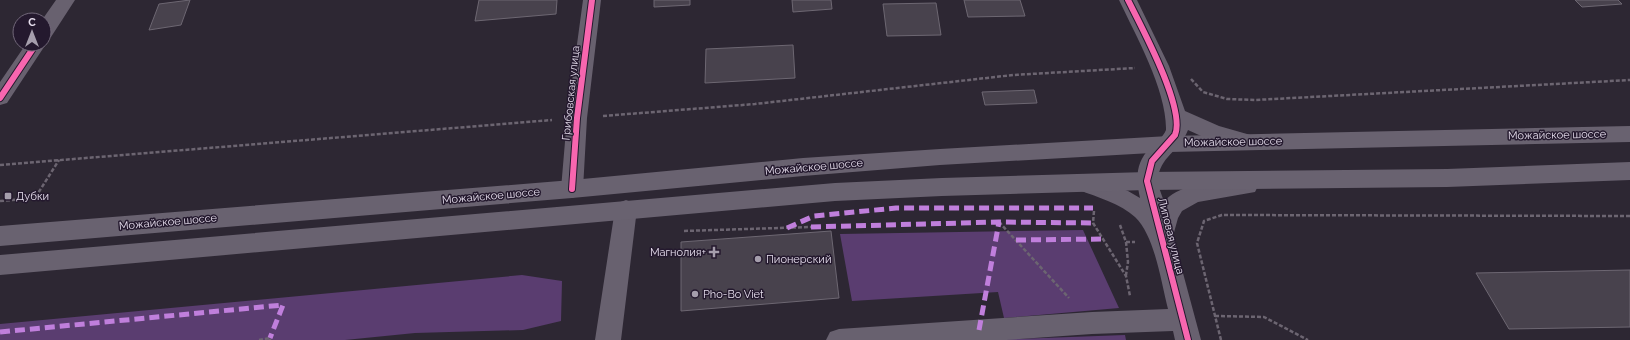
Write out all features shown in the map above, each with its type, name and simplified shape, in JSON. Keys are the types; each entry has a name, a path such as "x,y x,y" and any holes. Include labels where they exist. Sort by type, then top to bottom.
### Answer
{"main road":[{"path":"1434,138 1630,122"},
{"name":"Можайское шоссе","path":"0,236 572,189 811,167 1169,144 1630,134"},
{"path":"0,265 626,209 835,192 942,187 1087,184 1147,181 1447,178 1630,172"},
{"path":"1447,178 1630,183"}],"street":[{"path":"52,20 66,0"},
{"name":"Грибовская улица","path":"572,189 577,118 592,0"},
{"path":"1128,0 1158,66 1178,116 1177,130 1169,144 1153,160 1147,181"},
{"path":"0,98 31,52"},
{"path":"1178,116 1212,132 1246,142"},
{"name":"Липовая улица","path":"1161,236 1169,210 1182,198 1214,190 1299,180"},
{"name":"Липовая улица","path":"1147,181 1185,330"},
{"name":"Липовая улица","path":"1087,184 1120,197 1143,211 1161,236"},
{"path":"608,340 626,209"},
{"path":"839,340 925,337 1134,320 1185,330"}],"path":[{"path":"1158,66 1174,64 1204,92 1227,99 1255,100 1630,80"},
{"path":"0,201 35,198 59,160"},
{"path":"1095,214 1093,223 1126,276"},
{"path":"1221,340 1197,243 1204,221 1222,215 1630,216"},
{"path":"999,222 1092,323"},
{"path":"677,232 811,228"},
{"path":"1126,242 1128,262 1126,276 1134,320"},
{"path":"1214,316 1264,317 1308,340"},
{"path":"259,340 270,338 270,340"}],"shaded area":[{"path":"1083,230 1119,308 1004,318 998,292 852,301 840,234"},
{"path":"522,275 562,281 561,321 523,330 415,333 345,340 0,340 0,324"},
{"path":"1125,335 1126,340 986,340"}],"building":[{"path":"190,0 181,25 149,30 159,4"},
{"path":"479,0 557,0 556,14 475,21"},
{"path":"654,0 690,0 690,5 654,7"},
{"path":"792,0 831,0 832,9 793,12"},
{"path":"964,0 1020,0 1025,16 968,17"},
{"path":"1575,0 1618,0 1622,4 1582,7"},
{"path":"936,3 941,35 887,36 883,4"},
{"path":"793,45 795,78 705,83 706,49"},
{"path":"1034,90 1037,103 985,105 982,92"},
{"name":"Пионерский","path":"831,231 839,298 681,311 681,242"},
{"path":"1630,270 1630,327 1509,329 1476,273"}],"marked path":[{"path":"787,228 814,216 896,208 1093,208"},
{"path":"811,227 999,222 1093,223"},
{"path":"979,330 999,222"},
{"path":"1016,240 1104,239"},
{"path":"0,332 283,305 270,338"}],"cycle path":[{"path":"572,189 577,118 592,0"},
{"path":"1128,0 1159,66 1177,119 1177,130 1175,135 1152,161 1147,181 1188,340"},
{"path":"0,98 31,52"}],"place":[{"name":"Дубки","path":"8,196"},
{"name":"Магнолия+","path":"714,252"},
{"name":"Пионерский","path":"758,259"},
{"name":"Pho-Bo Viet","path":"695,294"}]}
